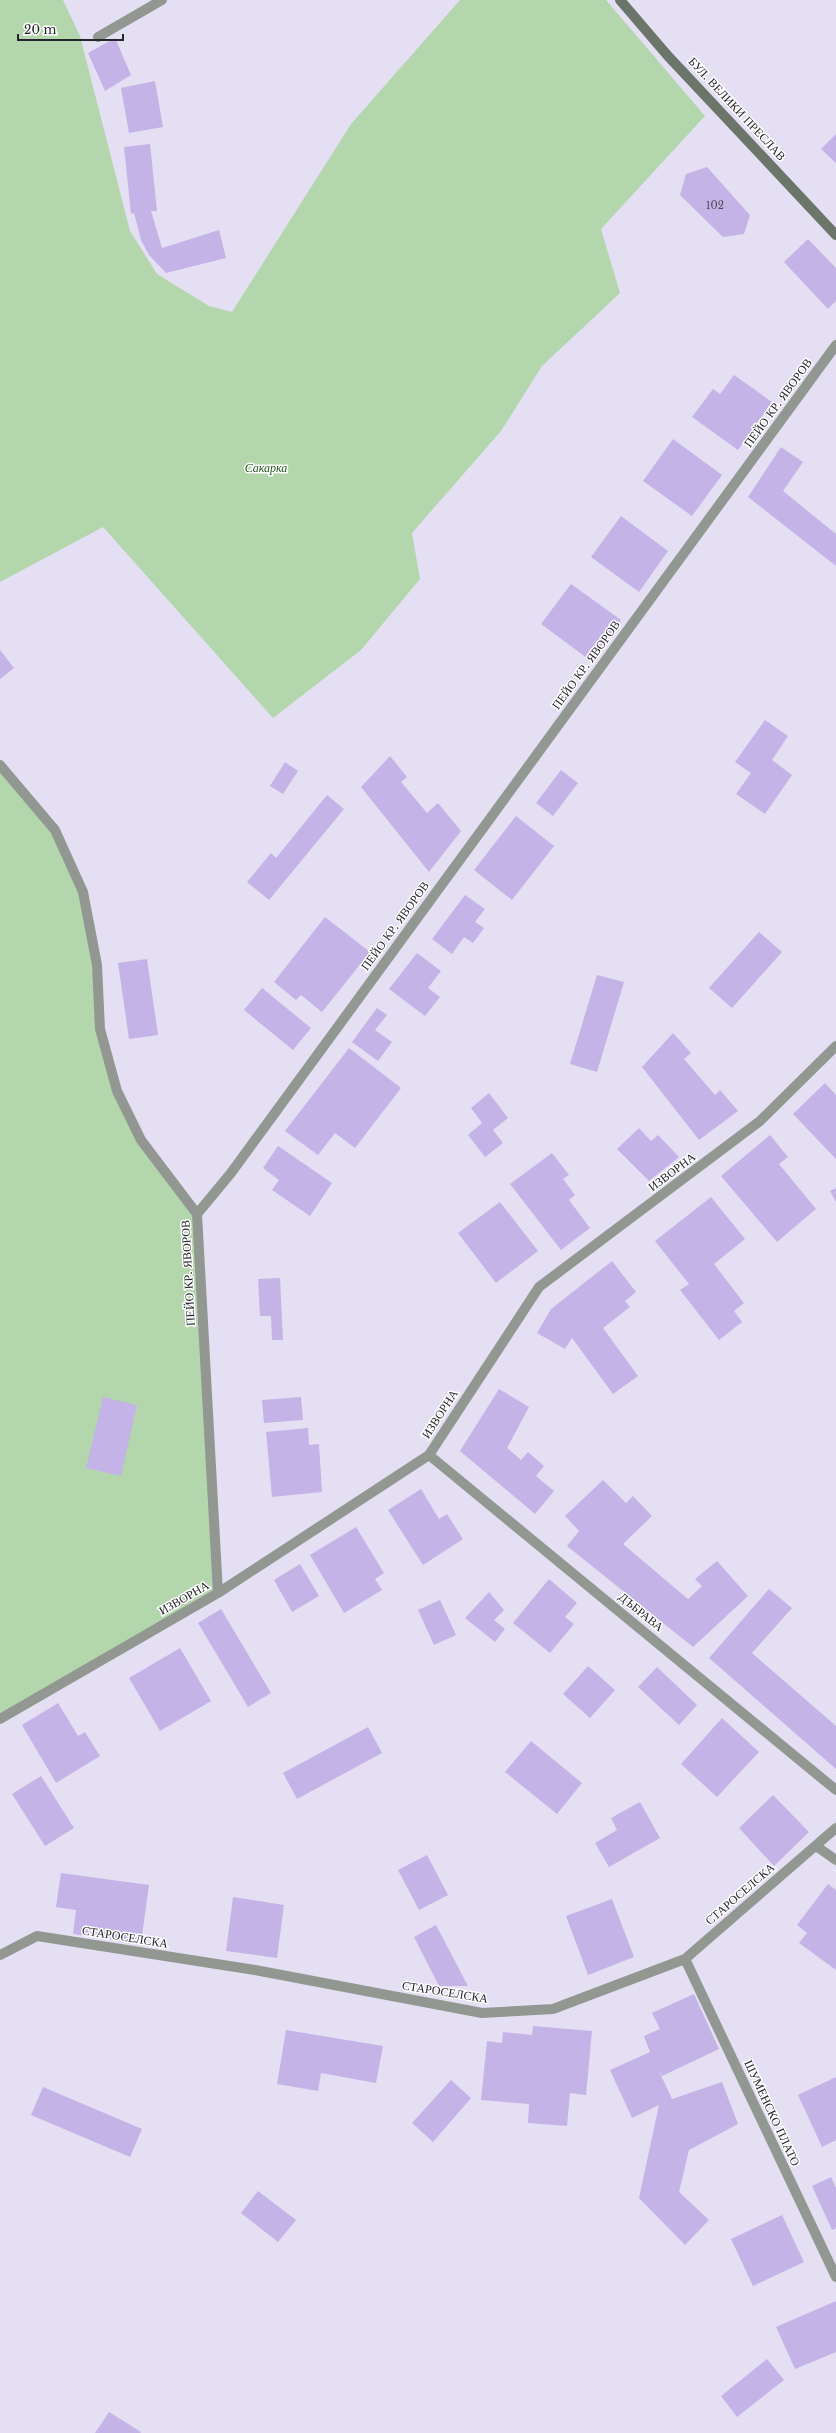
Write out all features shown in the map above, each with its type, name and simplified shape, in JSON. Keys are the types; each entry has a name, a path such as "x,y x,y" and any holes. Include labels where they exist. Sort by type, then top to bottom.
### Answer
{"main road":[{"name":"БУЛ. ВЕЛИКИ ПРЕСЛАВ","path":"620,0 668,56 836,234"}],"street":[{"path":"98,37 162,0"},
{"name":"ПЕЙО КР. ЯВОРОВ","path":"218,1593 197,1214 231,1173 836,345"},
{"path":"0,765 54,830 83,892 97,965 100,1029 117,1091 142,1140 197,1214"},
{"name":"ИЗВОРНА","path":"0,1719 218,1593 429,1455 539,1287 760,1121 836,1046"},
{"name":"ДЪБРАВА","path":"429,1455 836,1790"},
{"name":"СТАРОСЕЛСКА","path":"0,1955 36,1936 255,1970 482,2013 553,2009 685,1959 836,1828"},
{"path":"816,1846 836,1860"},
{"name":"ШУМЕНСКО ПЛАТО","path":"685,1959 836,2277"}],"green space":[{"name":"Сакарка","path":"0,0 63,0 80,36 130,231 157,274 209,306 232,312 351,124 460,0 606,0 705,116 601,229 620,293 542,366 501,431 412,533 420,579 361,650 273,718 103,527 0,582"},
{"path":"0,765 55,830 83,892 100,1029 117,1091 141,1140 197,1214 218,1593 0,1719"}],"building":[{"path":"115,38 131,75 105,91 88,53"},
{"path":"155,81 163,127 129,133 121,88"},
{"path":"836,134 836,163 821,149"},
{"path":"150,144 157,211 151,211 162,248 219,230 226,258 166,273 149,255 141,240 134,213 131,214 124,147"},
{"path":"707,167 750,215 744,234 723,237 680,195 686,174"},
{"path":"808,239 836,268 836,301 828,309 784,262"},
{"path":"734,375 772,402 738,450 692,417 713,389 720,394"},
{"path":"673,439 722,475 692,516 643,481"},
{"path":"781,447 803,462 783,491 836,534 836,566 748,497"},
{"path":"621,516 668,551 639,592 591,557"},
{"path":"571,584 621,620 591,661 541,624"},
{"path":"0,650 14,668 0,679"},
{"path":"765,720 788,736 772,760 792,775 765,814 736,794 751,773 735,762"},
{"path":"390,756 407,777 401,782 427,813 438,803 461,831 429,872 361,787"},
{"path":"285,762 298,771 283,794 270,786"},
{"path":"561,770 578,783 553,816 536,803"},
{"path":"327,795 344,809 269,900 247,882 271,853 276,858"},
{"path":"516,816 554,846 512,900 474,870"},
{"path":"465,895 485,909 475,922 484,928 473,943 464,937 452,954 432,939"},
{"path":"325,917 370,952 322,1012 301,995 296,1000 274,982"},
{"path":"759,932 782,952 732,1008 709,988"},
{"path":"417,953 441,971 428,988 440,997 425,1016 389,989"},
{"path":"147,959 158,1035 129,1039 118,963"},
{"path":"597,975 624,982 597,1072 570,1064"},
{"path":"262,988 311,1028 293,1050 244,1010"},
{"path":"377,1008 387,1015 375,1030 392,1042 378,1061 352,1042"},
{"path":"673,1033 691,1053 684,1059 715,1095 720,1090 738,1111 699,1140 642,1067"},
{"path":"349,1048 401,1088 355,1148 335,1133 318,1155 285,1131"},
{"path":"825,1083 836,1095 836,1159 793,1114"},
{"path":"489,1093 508,1118 493,1130 503,1143 485,1157 468,1135 482,1123 471,1108"},
{"path":"639,1128 651,1141 658,1135 679,1157 649,1181 617,1149"},
{"path":"770,1135 788,1157 779,1164 816,1209 777,1242 721,1176"},
{"path":"278,1146 332,1183 310,1216 272,1190 279,1180 263,1168"},
{"path":"552,1153 569,1175 563,1179 575,1195 569,1200 590,1228 561,1250 510,1184"},
{"path":"836,1188 836,1202 830,1191"},
{"path":"711,1197 745,1239 714,1264 744,1303 734,1311 742,1322 719,1340 680,1290 689,1284 655,1241"},
{"path":"500,1202 538,1251 496,1283 458,1233"},
{"path":"612,1261 636,1292 625,1301 630,1307 603,1328 638,1376 613,1394 572,1338 565,1349 537,1333 551,1309"},
{"path":"280,1278 283,1340 272,1340 271,1316 260,1316 258,1279"},
{"path":"499,1389 529,1407 507,1448 521,1460 528,1452 544,1466 536,1476 554,1491 535,1514 460,1451"},
{"path":"103,1397 137,1405 121,1476 86,1468"},
{"path":"301,1397 303,1420 264,1423 262,1400"},
{"path":"308,1428 309,1445 319,1444 322,1492 272,1497 266,1432"},
{"path":"603,1480 626,1503 633,1496 652,1516 623,1544 688,1599 702,1586 695,1579 717,1561 748,1596 693,1647 567,1546 579,1531 565,1516"},
{"path":"421,1489 439,1519 447,1514 463,1539 423,1565 388,1510"},
{"path":"356,1527 384,1573 375,1579 382,1590 344,1613 310,1555"},
{"path":"300,1564 319,1596 292,1612 274,1580"},
{"path":"549,1579 577,1603 565,1617 574,1624 550,1653 513,1623"},
{"path":"769,1589 792,1608 752,1653 836,1726 836,1769 709,1658"},
{"path":"489,1592 504,1610 494,1620 505,1629 495,1642 465,1618"},
{"path":"440,1600 456,1635 434,1645 418,1610"},
{"path":"221,1609 271,1693 248,1707 198,1623"},
{"path":"180,1648 211,1701 160,1731 129,1678"},
{"path":"588,1666 615,1690 590,1718 563,1694"},
{"path":"657,1667 697,1705 679,1725 638,1687"},
{"path":"58,1703 78,1736 85,1732 100,1756 56,1783 22,1725"},
{"path":"722,1718 759,1752 717,1797 681,1764"},
{"path":"368,1727 382,1753 297,1799 283,1773"},
{"path":"531,1741 582,1783 557,1814 505,1772"},
{"path":"41,1776 74,1828 45,1846 12,1794"},
{"path":"773,1795 809,1832 774,1866 739,1828"},
{"path":"640,1802 660,1838 609,1867 595,1843 617,1830 611,1818"},
{"path":"427,1855 448,1895 419,1910 398,1870"},
{"path":"61,1873 149,1885 141,1943 73,1934 76,1910 56,1907"},
{"path":"828,1884 836,1890 836,1970 799,1943 807,1933 797,1925"},
{"path":"233,1897 284,1905 277,1958 226,1951"},
{"path":"612,1899 634,1957 588,1975 566,1916"},
{"path":"436,1925 468,1986 439,1986 414,1937"},
{"path":"694,1994 719,2049 662,2076 658,2069 672,2099 722,2082 738,2124 689,2150 679,2192 709,2220 685,2245 639,2198 659,2105 632,2118 610,2070 650,2052 644,2036 660,2029 652,2013"},
{"path":"533,2026 592,2031 586,2095 570,2093 567,2126 528,2123 529,2104 481,2100 487,2041 502,2043 503,2032 532,2035"},
{"path":"286,2030 383,2046 376,2083 321,2073 318,2091 277,2084"},
{"path":"836,2077 836,2140 822,2147 798,2095"},
{"path":"451,2080 471,2098 433,2142 412,2123"},
{"path":"43,2087 142,2129 130,2157 31,2115"},
{"path":"831,2177 836,2188 836,2228 832,2230 812,2186"},
{"path":"258,2191 296,2220 278,2242 241,2213"},
{"path":"782,2215 804,2262 753,2286 731,2239"},
{"path":"836,2301 836,2352 795,2369 776,2327"},
{"path":"767,2359 784,2380 737,2417 721,2396"},
{"path":"109,2412 141,2432 95,2433"}]}
